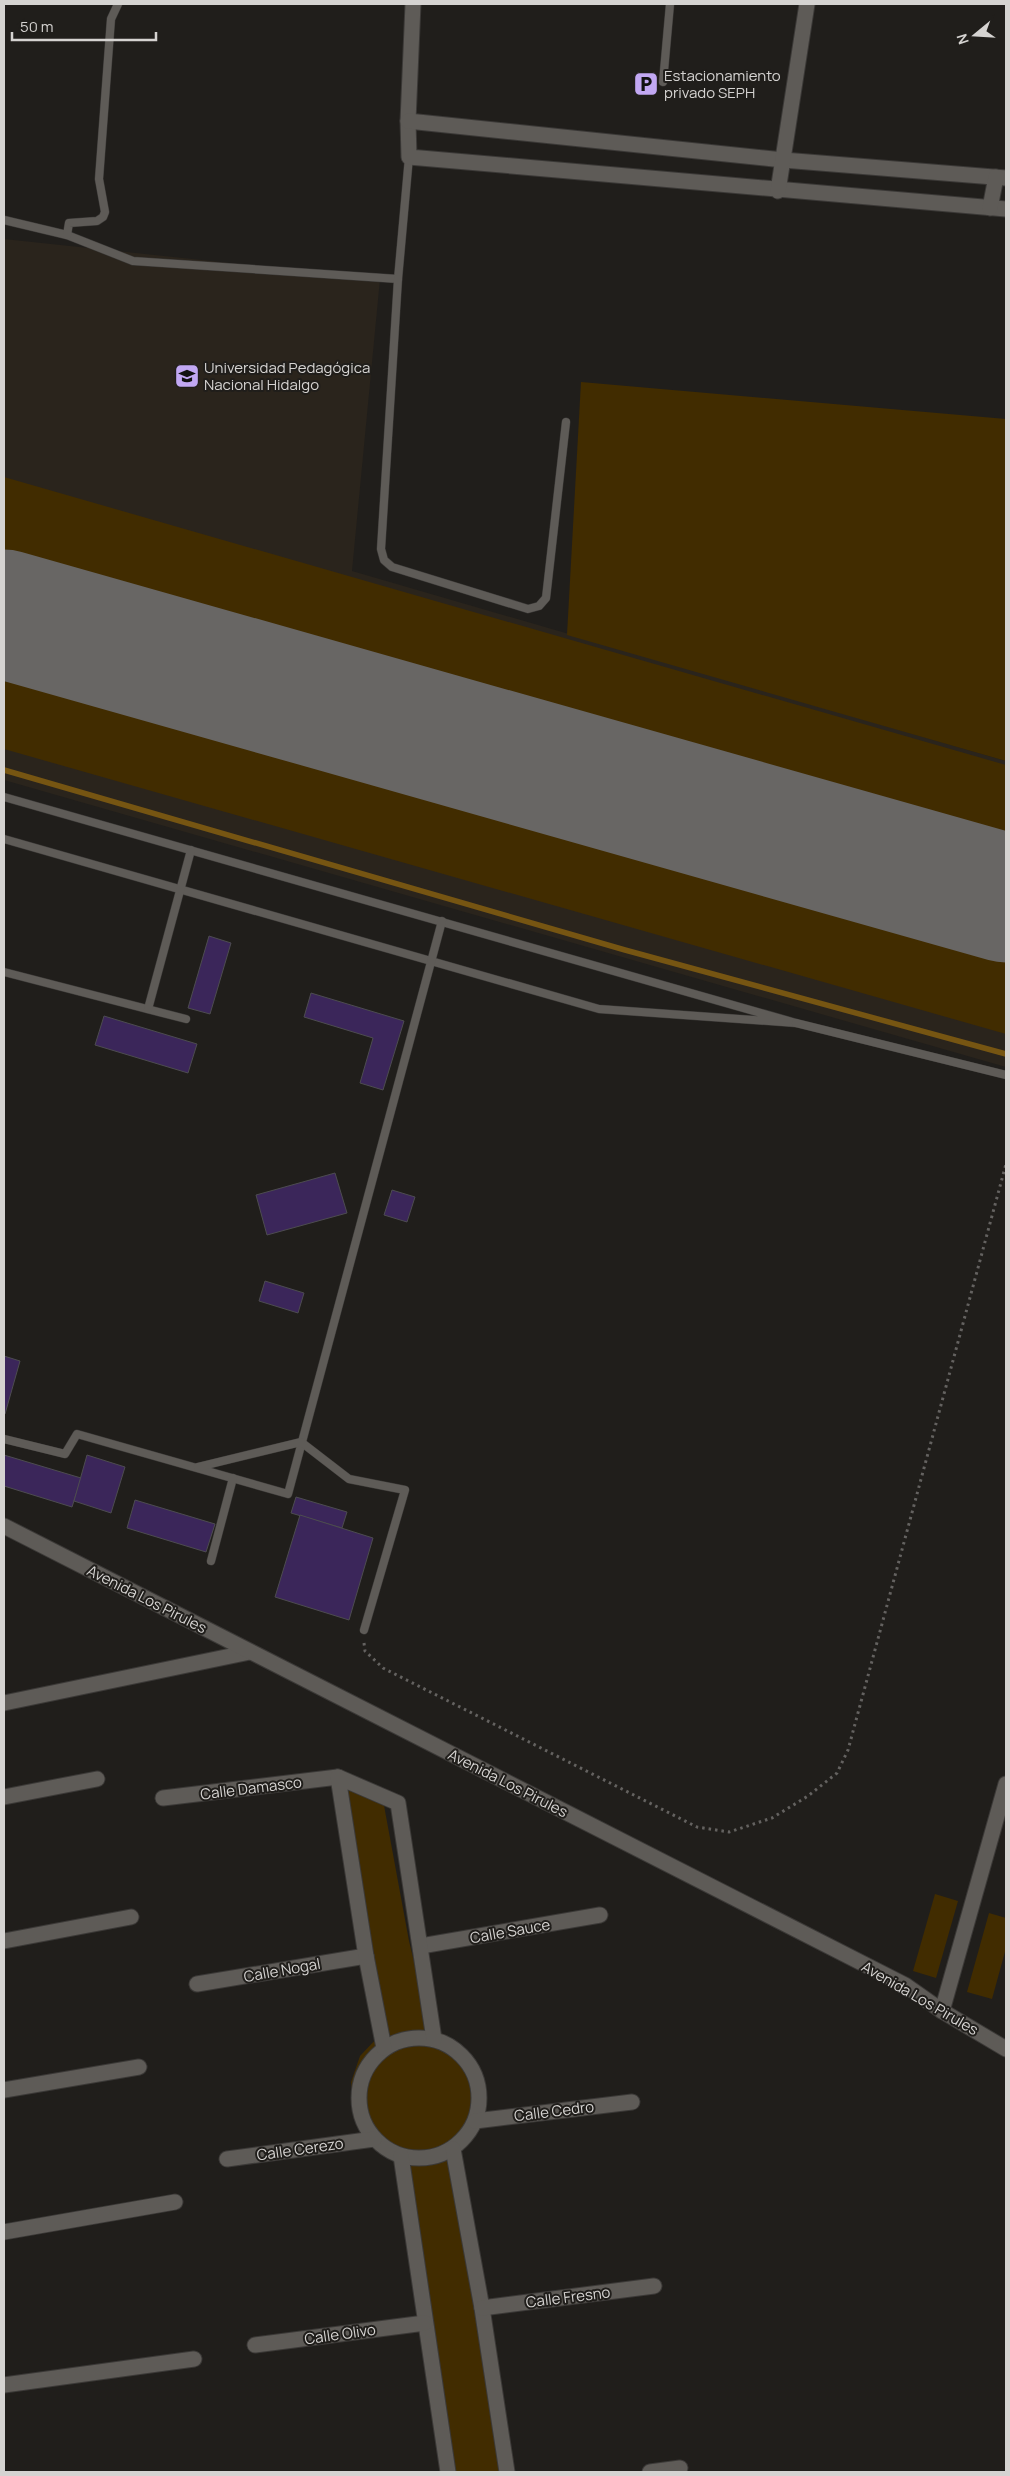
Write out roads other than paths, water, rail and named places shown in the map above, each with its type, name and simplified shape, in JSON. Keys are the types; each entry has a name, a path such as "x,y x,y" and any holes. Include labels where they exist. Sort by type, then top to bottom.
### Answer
{"street":[{"path":"413,4 408,121 409,157 778,191 1006,209"},
{"path":"778,191 807,4"},
{"path":"408,121 783,160 1001,178 990,208"},
{"name":"Avenida Los Pirules","path":"4,1526 904,1985 942,2011 1006,2049"},
{"path":"4,1703 250,1652"},
{"path":"338,1777 398,1803 434,2039"},
{"path":"338,1777 366,1956 384,2048"},
{"name":"Calle Damasco","path":"163,1798 338,1777"},
{"path":"4,1798 97,1779"},
{"path":"942,2011 1006,1784"},
{"name":"Calle Sauce","path":"421,1946 600,1915"},
{"path":"4,1941 131,1918"},
{"name":"Calle Nogal","path":"197,1984 366,1956"},
{"path":"407,2037 434,2039 456,2051 473,2071 479,2096 475,2121 467,2134 452,2149 427,2157 401,2156 374,2139 361,2116 358,2090 367,2066 384,2048 407,2037"},
{"path":"4,2090 139,2067"},
{"name":"Calle Cedro","path":"475,2121 632,2102"},
{"name":"Calle Cerezo","path":"227,2160 374,2139"},
{"path":"452,2149 482,2308 507,2472"},
{"path":"401,2156 448,2472"},
{"path":"4,2232 175,2202"},
{"name":"Calle Fresno","path":"482,2308 654,2286"},
{"name":"Calle Olivo","path":"254,2345 425,2323"},
{"path":"4,2385 194,2359"},
{"path":"650,2472 680,2468"}],"lane":[{"path":"66,235 69,223 97,221 103,217 105,212 99,179 111,19 118,4"},
{"path":"663,82 670,4"},
{"path":"409,157 398,279 381,548 384,560 392,567 528,609 539,606 546,598 566,422"},
{"path":"4,220 66,235 133,261 398,279"},
{"path":"4,797 796,1023 1006,1075"},
{"path":"4,839 599,1009 796,1023"},
{"path":"148,1009 191,850"},
{"path":"4,1439 66,1454 77,1434 288,1494 442,921"},
{"path":"4,972 186,1019"},
{"path":"196,1468 301,1442"},
{"path":"301,1442 349,1479 405,1490 364,1630"},
{"path":"211,1561 233,1478"}],"waterway":[{"path":"4,770 625,950 1006,1054"}],"place":[{"name":"Estacionamiento privado SEPH","path":"646,84"},
{"name":"Universidad Pedagógica Nacional Hidalgo","path":"187,376"}]}
